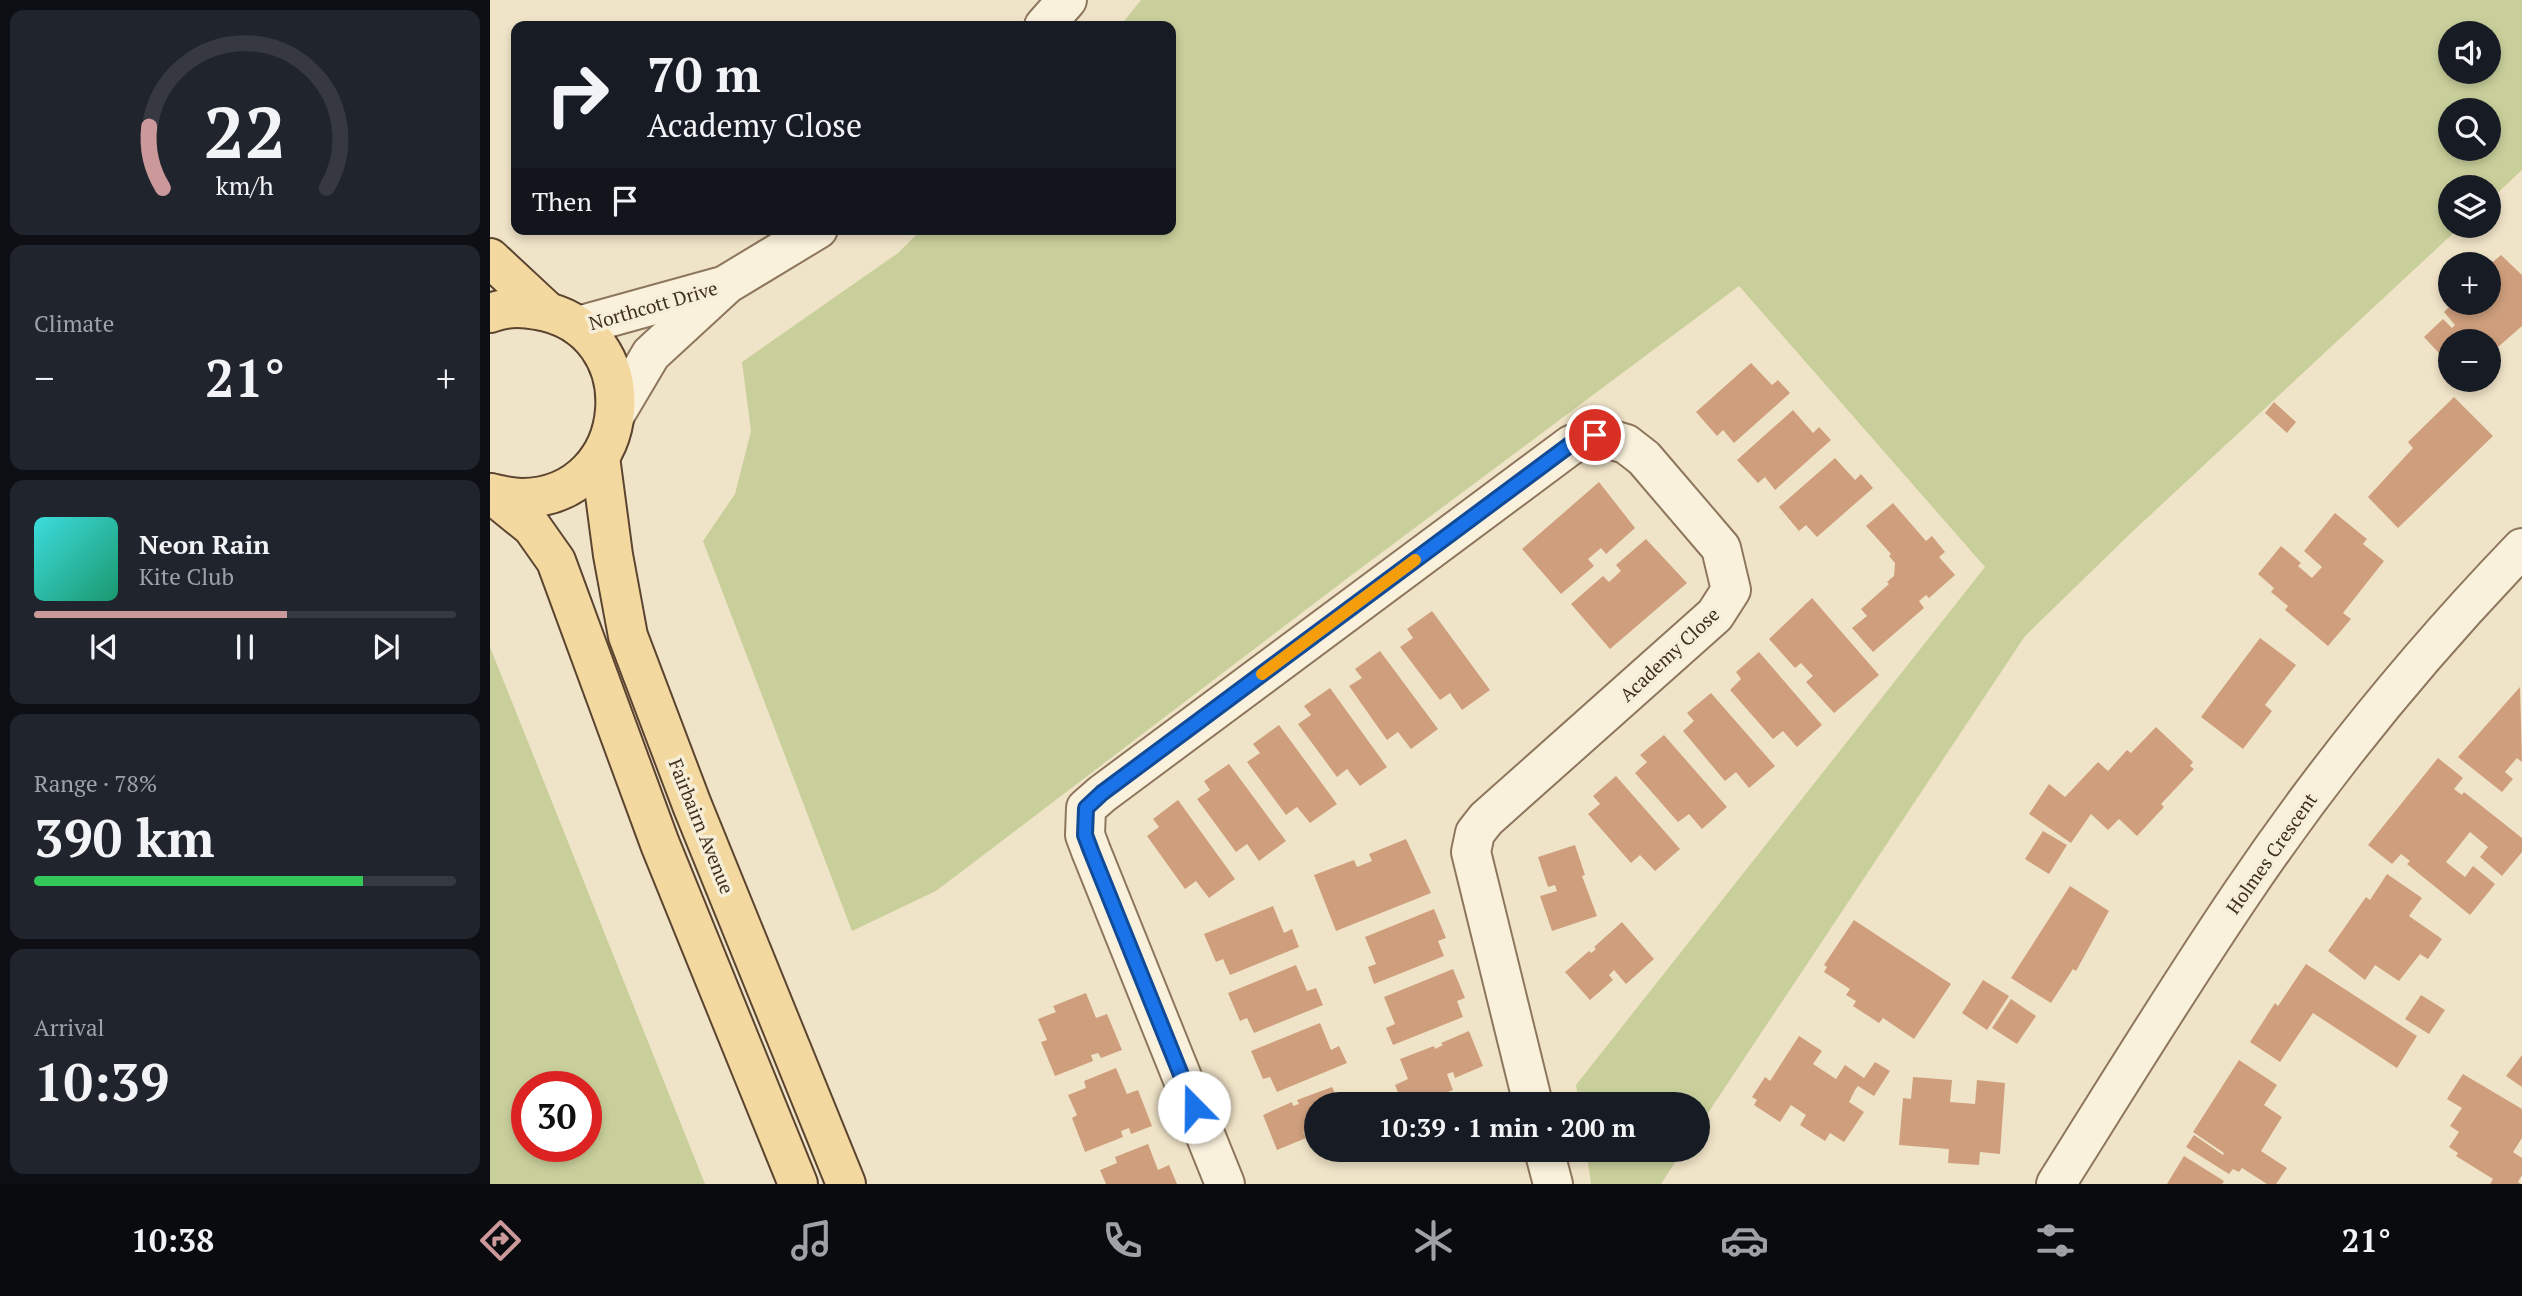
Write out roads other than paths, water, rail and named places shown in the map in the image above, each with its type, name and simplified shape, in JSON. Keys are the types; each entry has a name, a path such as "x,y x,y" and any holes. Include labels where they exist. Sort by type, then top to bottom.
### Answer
{"main road":[{"path":"490,258 601,350 614,380 617,412 611,436 600,457 579,479 552,494 521,498 490,493"},
{"path":"490,313 522,307 563,319"},
{"name":"Fairbairn Avenue","path":"600,457 613,555 628,636 692,805 846,1184"},
{"path":"490,493 532,527 556,561 660,844 798,1184"}],"street":[{"path":"1048,21 1067,0"},
{"name":"Northcott Drive","path":"617,412 650,354 727,284 808,235"},
{"name":"Northcott Drive","path":"563,319 727,284"},
{"name":"Academy Close","path":"1225,1184 1085,835 1086,808 1102,793 1571,444 1595,435 1626,444 1644,458 1721,548 1731,590 1715,614 1486,819 1475,833 1471,852 1530,1092"},
{"name":"Holmes Crescent","path":"2056,1184 2234,905 2302,808 2405,677 2522,548"},
{"path":"1548,1162 1553,1184"}]}
